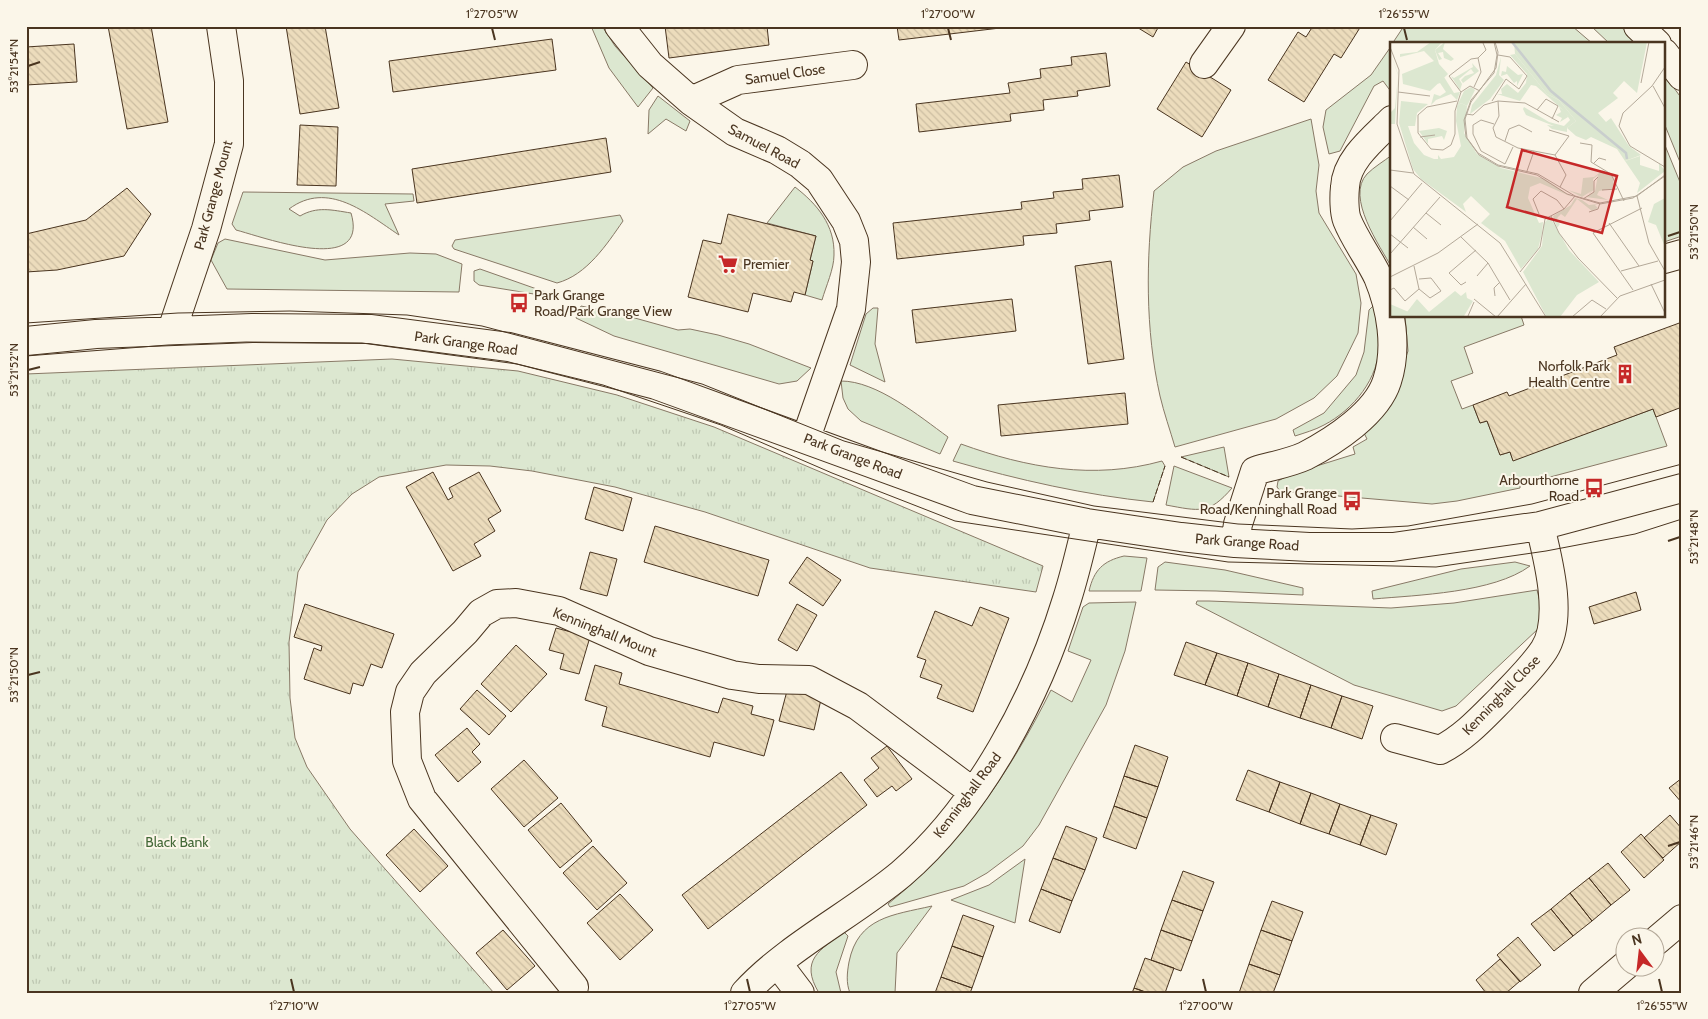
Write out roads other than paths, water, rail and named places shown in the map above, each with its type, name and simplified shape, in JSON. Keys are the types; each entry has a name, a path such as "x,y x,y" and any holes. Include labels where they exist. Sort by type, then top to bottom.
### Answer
{"street":[{"name":"Park Grange Mount","path":"172,330 206,229 229,144 229,81 221,26"},
{"name":"Samuel Road","path":"619,26 650,65 690,101 735,132 777,150 800,164 819,180 834,200 854,241 856,262 851,309 806,438"},
{"path":"1204,64 1231,26"},
{"path":"1638,26 1655,42"},
{"path":"1666,56 1682,76"},
{"name":"Samuel Close","path":"690,101 738,80 853,65"},
{"path":"1390,122 1363,150 1352,165 1345,185 1347,220 1378,277 1390,308"},
{"path":"1666,258 1682,254"},
{"path":"1235,543 1238,524 1254,471 1304,456 1356,423 1370,409 1387,381 1392,348 1390,318"},
{"name":"Park Grange Road","path":"26,341 172,330 252,328 370,329 509,347 656,385 972,500 1087,522 1181,537 1235,543 1309,547 1393,546 1540,526 1682,488"},
{"name":"Kenninghall Road","path":"745,993 778,964 901,873 943,830 973,792 1003,747 1022,713 1050,648 1068,599 1087,522"},
{"name":"Kenninghall Close","path":"1395,738 1440,750 1455,742 1523,676 1545,648 1551,632 1554,609 1548,559 1540,526"},
{"name":"Kenninghall Mount","path":"574,987 422,798 407,761 406,712 410,692 423,673 465,632 481,613 497,604 516,603 558,611 649,650 732,675 759,679 809,680 858,706 973,792"},
{"path":"1666,932 1682,919"},
{"path":"778,964 800,993"},
{"path":"1593,993 1616,973"}],"tram line":[{"path":"26,323 178,313 290,311 407,315 482,326 702,384 844,441 987,482 1094,506 1238,524 1352,529 1408,526 1532,504 1682,464"},
{"path":"26,356 168,345 246,342 362,343 517,364 603,385 721,425 832,473 955,521 1228,562 1436,567 1546,551 1635,534 1682,519"}],"place":[{"name":"Premier","path":"728,264"},
{"name":"Park Grange Road/Park Grange View","path":"519,303"},
{"name":"Norfolk Park Health Centre","path":"1625,374"},
{"name":"Arbourthorne Road","path":"1594,488"},
{"name":"Park Grange Road/Kenninghall Road","path":"1352,501"}],"park label":[{"name":"Black Bank","path":"177,842"}]}
